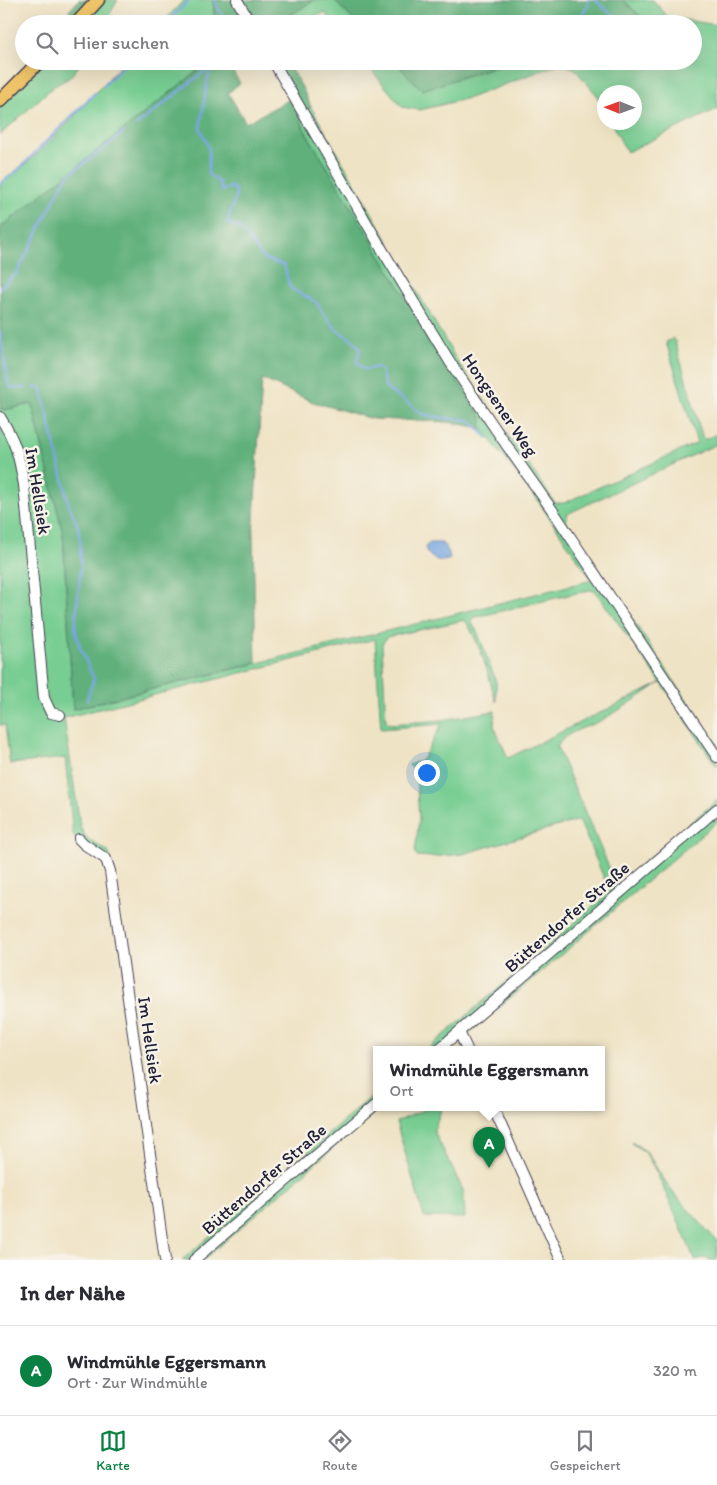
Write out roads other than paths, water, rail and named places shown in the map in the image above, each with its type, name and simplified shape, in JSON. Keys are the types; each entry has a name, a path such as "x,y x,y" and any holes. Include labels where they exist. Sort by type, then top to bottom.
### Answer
{"main road":[{"path":"84,15 98,0"},
{"path":"0,101 31,70"}],"street":[{"path":"237,0 246,15"},
{"name":"Hongsener Weg","path":"278,70 380,246 450,362 555,514 717,757"},
{"name":"Im Hellsiek","path":"0,417 11,434 18,454 24,485 44,698 51,713 60,715"},
{"name":"Büttendorfer Straße","path":"443,1046 717,809"},
{"name":"Im Hellsiek","path":"79,839 106,859 110,871 164,1260"},
{"path":"459,1032 466,1046"},
{"name":"Büttendorfer Straße","path":"194,1260 373,1107"},
{"path":"495,1111 561,1260"}],"water":[{"path":"430,543 442,543 449,552 450,559 442,561 431,557 425,547"}],"waterway":[{"path":"174,15 189,0"},
{"path":"214,0 222,15"},
{"path":"582,15 588,0"},
{"path":"596,0 614,15"},
{"path":"103,86 119,70"},
{"path":"137,125 206,70"},
{"path":"210,70 200,128 209,148 208,174 219,182 222,191 230,187 235,189 236,196 227,223 239,227 264,259 284,265 290,288 316,302 337,330 353,340 360,348 357,362 364,369 377,367 382,371 384,383 390,392 423,414 441,418 470,420 487,437"},
{"path":"0,184 18,170 95,93"},
{"path":"0,288 17,273 66,177 124,132"},
{"path":"0,331 8,383 11,388 26,388"},
{"path":"34,388 41,387 69,505 78,527 81,565 75,627 79,645 94,679 87,700"}],"place":[{"name":"Windmühle Eggersmann","path":"489,1168"}]}
